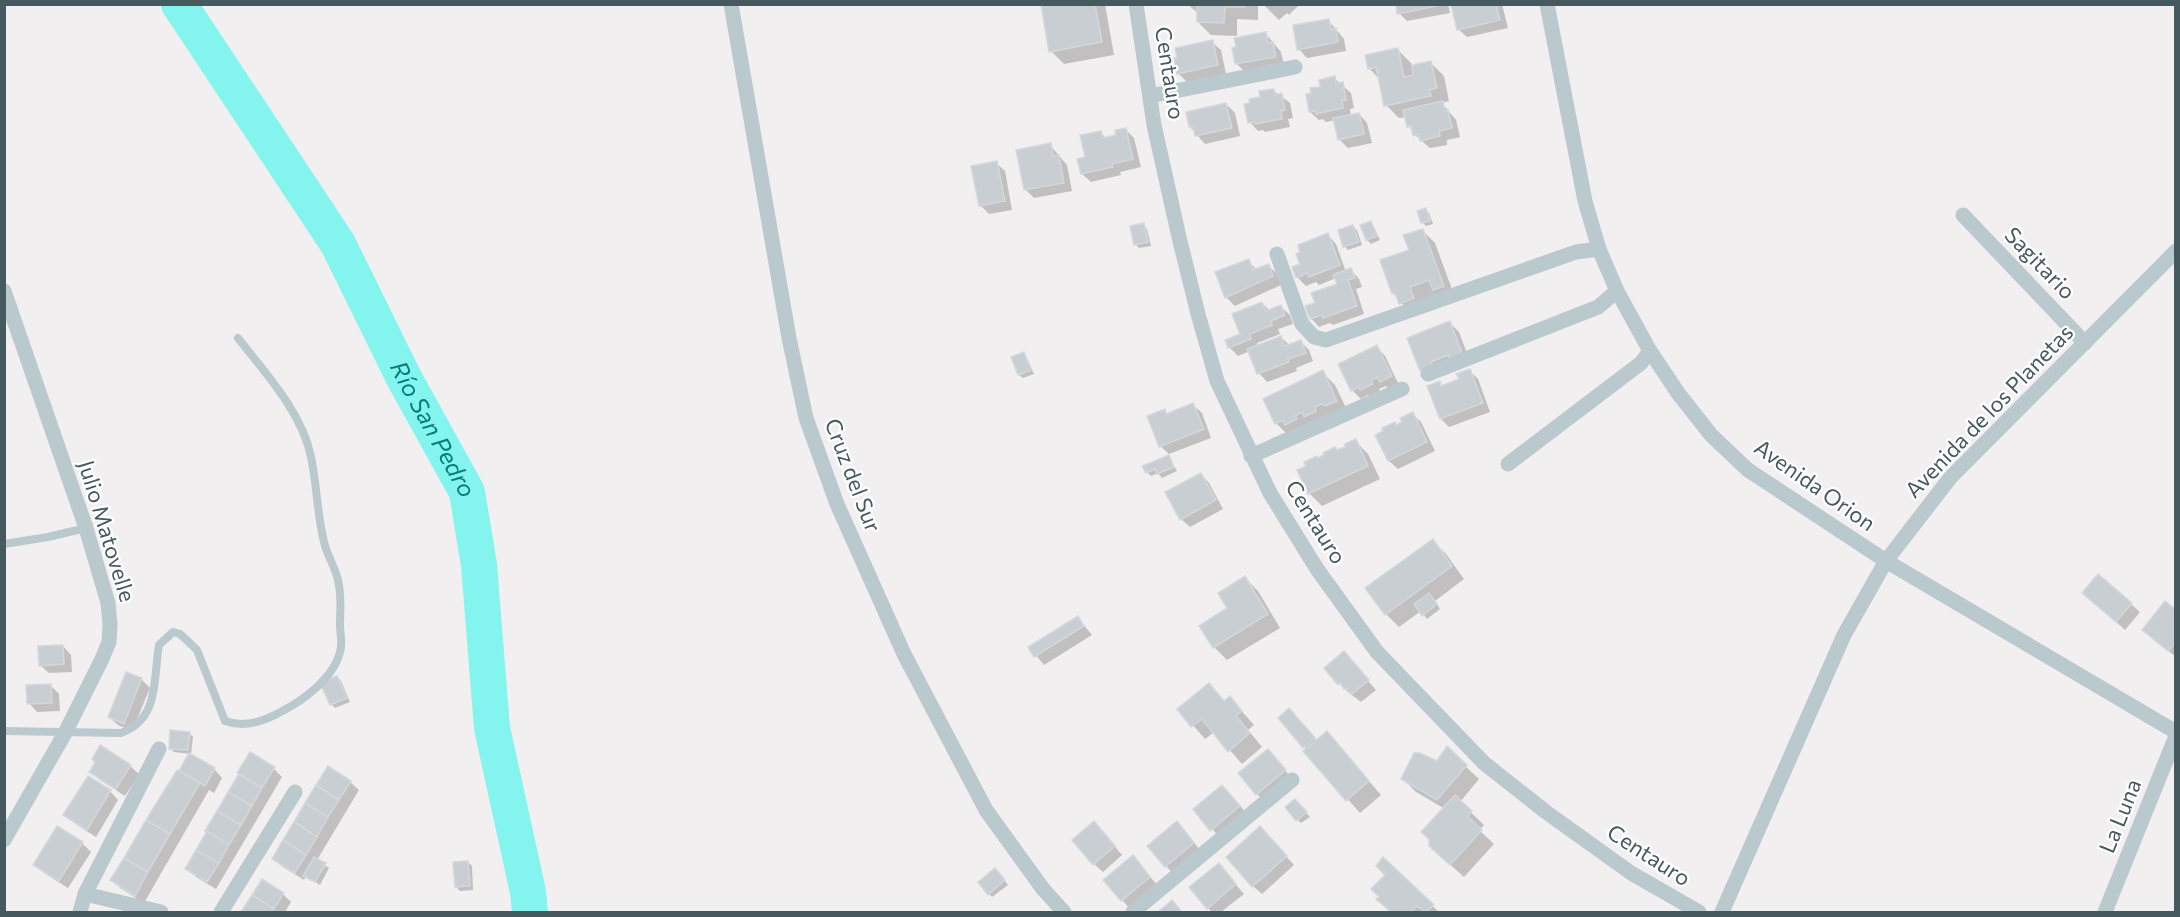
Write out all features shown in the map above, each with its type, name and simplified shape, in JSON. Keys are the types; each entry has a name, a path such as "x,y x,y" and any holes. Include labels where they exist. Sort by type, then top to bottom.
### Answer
{"street":[{"name":"Cruz del Sur","path":"731,4 789,338 806,418 837,504 904,654 986,810 1043,889 1064,912"},
{"name":"Centauro","path":"1136,4 1150,96 1179,237 1217,381 1270,493 1317,569 1377,652 1484,763 1546,812 1631,873 1699,912"},
{"name":"Avenida Orion","path":"1547,4 1585,201 1599,249 1617,291 1650,351 1678,393 1711,435 1748,470 1886,561 2175,734"},
{"path":"1150,96 1295,68"},
{"name":"Sagitario","path":"1963,215 2085,342"},
{"path":"1277,254 1302,324 1314,337 1326,340 1576,252 1599,249"},
{"name":"Avenida de los Planetas","path":"1722,912 1844,635 1886,561 1950,478 2175,252"},
{"name":"Julio Matovelle","path":"4,291 86,528 108,603 109,642 65,733 4,840"},
{"path":"1428,374 1598,307 1617,291"},
{"path":"1508,464 1641,363 1650,351"},
{"path":"1251,456 1402,389"},
{"name":"La Luna","path":"2105,912 2175,734"},
{"path":"80,912 85,894 159,749"},
{"path":"1133,912 1292,780"},
{"path":"221,912 295,792"},
{"path":"85,894 161,912"}],"lane":[{"path":"4,731 121,733 133,728 144,719 153,694 159,645 173,632 180,634 197,650 225,721 232,724 265,720 311,692 334,669 342,641 340,625 342,603 338,579 324,544 311,454 301,429 287,404 238,338"},
{"path":"4,544 86,528"}],"building":[{"path":"1041,4 1095,4 1102,42 1049,52"},
{"path":"1197,4 1245,4 1245,7 1225,7 1224,23 1197,22"},
{"path":"1396,4 1442,4 1442,5 1397,14"},
{"path":"1451,4 1496,4 1500,20 1457,30"},
{"path":"1329,19 1331,30 1336,28 1338,42 1297,50 1293,25"},
{"path":"1266,32 1268,43 1273,42 1276,57 1235,64 1232,48 1236,47 1234,38"},
{"path":"1213,40 1218,65 1177,74 1175,48"},
{"path":"1398,48 1404,77 1413,75 1412,65 1431,61 1437,88 1429,90 1431,96 1384,106 1376,67 1368,69 1365,55"},
{"path":"1335,76 1336,84 1343,82 1346,100 1342,100 1343,108 1316,114 1315,111 1309,112 1306,94 1311,93 1310,88 1320,87 1319,80"},
{"path":"1274,89 1275,95 1282,93 1285,110 1281,111 1282,119 1255,124 1255,122 1248,123 1244,104 1250,103 1249,99 1260,97 1259,91"},
{"path":"1443,101 1445,111 1448,110 1452,128 1439,131 1440,136 1420,141 1418,134 1413,136 1411,126 1407,127 1403,110"},
{"path":"1226,103 1232,128 1195,136 1193,127 1189,127 1186,112"},
{"path":"1359,113 1364,134 1338,140 1333,118"},
{"path":"1126,128 1133,159 1112,164 1113,167 1081,174 1077,159 1085,157 1080,135 1101,131 1103,138 1116,135 1115,130"},
{"path":"1051,143 1053,156 1059,155 1064,183 1024,190 1016,150"},
{"path":"997,161 1005,201 979,206 971,166"},
{"path":"1426,208 1430,221 1421,223 1417,211"},
{"path":"1371,221 1377,236 1366,240 1360,225"},
{"path":"1144,223 1148,242 1134,245 1130,226"},
{"path":"1353,225 1359,242 1343,247 1338,230"},
{"path":"1423,229 1444,286 1433,290 1429,280 1410,287 1414,298 1399,304 1395,293 1392,294 1380,260 1409,250 1403,235"},
{"path":"1328,233 1340,265 1309,277 1307,273 1296,278 1292,267 1300,264 1296,254 1300,252 1298,245"},
{"path":"1249,259 1253,270 1269,264 1273,276 1225,298 1215,272"},
{"path":"1351,268 1355,278 1348,280 1357,306 1323,318 1322,315 1310,319 1305,306 1315,303 1311,293 1337,284 1333,275"},
{"path":"1262,302 1266,311 1281,305 1285,315 1271,321 1272,325 1250,334 1251,339 1228,348 1225,340 1240,334 1232,314"},
{"path":"1450,321 1463,356 1450,361 1448,355 1431,362 1433,366 1420,371 1407,338"},
{"path":"1281,336 1285,346 1301,340 1306,353 1257,374 1247,349"},
{"path":"1377,345 1392,376 1380,382 1377,377 1371,381 1373,384 1351,391 1338,364"},
{"path":"1024,352 1031,370 1018,375 1011,357"},
{"path":"1470,369 1483,403 1440,419 1427,386 1440,381 1441,386 1459,379 1456,374"},
{"path":"1323,370 1337,401 1315,407 1316,411 1304,417 1302,412 1295,416 1297,419 1285,425 1283,420 1275,424 1263,399"},
{"path":"1193,403 1204,429 1159,447 1147,416 1165,409 1166,414"},
{"path":"1413,412 1427,442 1388,461 1375,435 1383,431 1382,428 1395,422 1396,425 1402,422 1400,418"},
{"path":"1356,439 1368,466 1308,494 1297,470 1306,466 1304,462 1317,456 1318,458 1335,447 1337,450 1345,447 1345,444"},
{"path":"1169,455 1174,467 1157,474 1155,469 1146,473 1142,466"},
{"path":"1201,473 1216,500 1180,520 1165,492"},
{"path":"1433,539 1452,566 1385,615 1365,588"},
{"path":"2098,574 2132,603 2116,622 2082,593"},
{"path":"1245,576 1268,614 1213,648 1199,626 1227,608 1218,593"},
{"path":"1429,593 1437,604 1422,616 1414,604"},
{"path":"2165,601 2176,610 2176,642 2168,651 2142,630"},
{"path":"1078,616 1084,626 1034,657 1028,647"},
{"path":"63,645 64,664 39,666 38,646"},
{"path":"1344,651 1369,680 1352,694 1340,683 1338,685 1324,668"},
{"path":"126,672 142,678 124,724 108,717"},
{"path":"337,676 347,698 330,705 320,683"},
{"path":"1209,683 1224,701 1230,696 1242,711 1236,716 1250,733 1228,752 1202,719 1191,727 1177,709"},
{"path":"51,684 52,703 27,704 26,685"},
{"path":"1289,708 1315,738 1303,748 1278,718"},
{"path":"170,730 190,732 188,750 169,749"},
{"path":"1327,731 1369,781 1346,801 1303,751"},
{"path":"100,745 131,765 116,789 89,772 95,763 92,759"},
{"path":"1447,746 1467,765 1437,800 1401,779 1414,753 1420,753 1437,761"},
{"path":"1268,749 1286,770 1256,795 1238,773"},
{"path":"250,752 275,767 262,788 237,773"},
{"path":"189,753 215,768 205,786 179,771"},
{"path":"328,766 351,781 339,800 316,785"},
{"path":"177,770 200,783 170,834 146,820"},
{"path":"239,774 262,788 252,806 228,792"},
{"path":"88,776 111,790 87,830 63,815"},
{"path":"316,785 339,800 328,817 305,803"},
{"path":"1222,785 1240,806 1210,831 1193,809"},
{"path":"228,792 252,806 241,825 217,811"},
{"path":"1455,795 1472,811 1467,816 1482,830 1450,865 1429,846 1429,839 1421,832"},
{"path":"1295,799 1307,812 1296,821 1285,807"},
{"path":"305,803 328,817 317,837 294,822"},
{"path":"217,811 241,825 229,845 205,831"},
{"path":"146,820 170,834 148,872 124,858"},
{"path":"1094,821 1115,846 1093,865 1072,840"},
{"path":"1177,821 1194,843 1165,867 1147,846"},
{"path":"294,822 317,837 306,855 283,840"},
{"path":"57,826 83,842 59,881 33,865"},
{"path":"1260,826 1287,856 1252,887 1226,857"},
{"path":"207,831 229,845 219,863 196,850"},
{"path":"283,840 306,855 295,873 272,859"},
{"path":"196,850 219,863 207,882 185,869"},
{"path":"1133,855 1150,877 1121,901 1103,880"},
{"path":"314,857 326,863 315,882 303,876"},
{"path":"1383,857 1434,905 1426,912 1417,906 1411,912 1391,912 1376,899 1379,897 1371,889 1385,875 1376,866"},
{"path":"124,858 148,872 135,896 110,880"},
{"path":"468,861 470,886 455,887 453,862"},
{"path":"1219,863 1236,884 1207,909 1189,887"},
{"path":"995,868 1005,880 988,895 978,882"},
{"path":"262,879 284,893 274,909 252,895"},
{"path":"252,895 274,909 271,912 241,912"},
{"path":"1172,900 1182,912 1158,912"}],"waterway":[{"name":"Río San Pedro","path":"179,4 338,244 404,378 467,492 479,565 492,728 528,892 530,912"}]}
